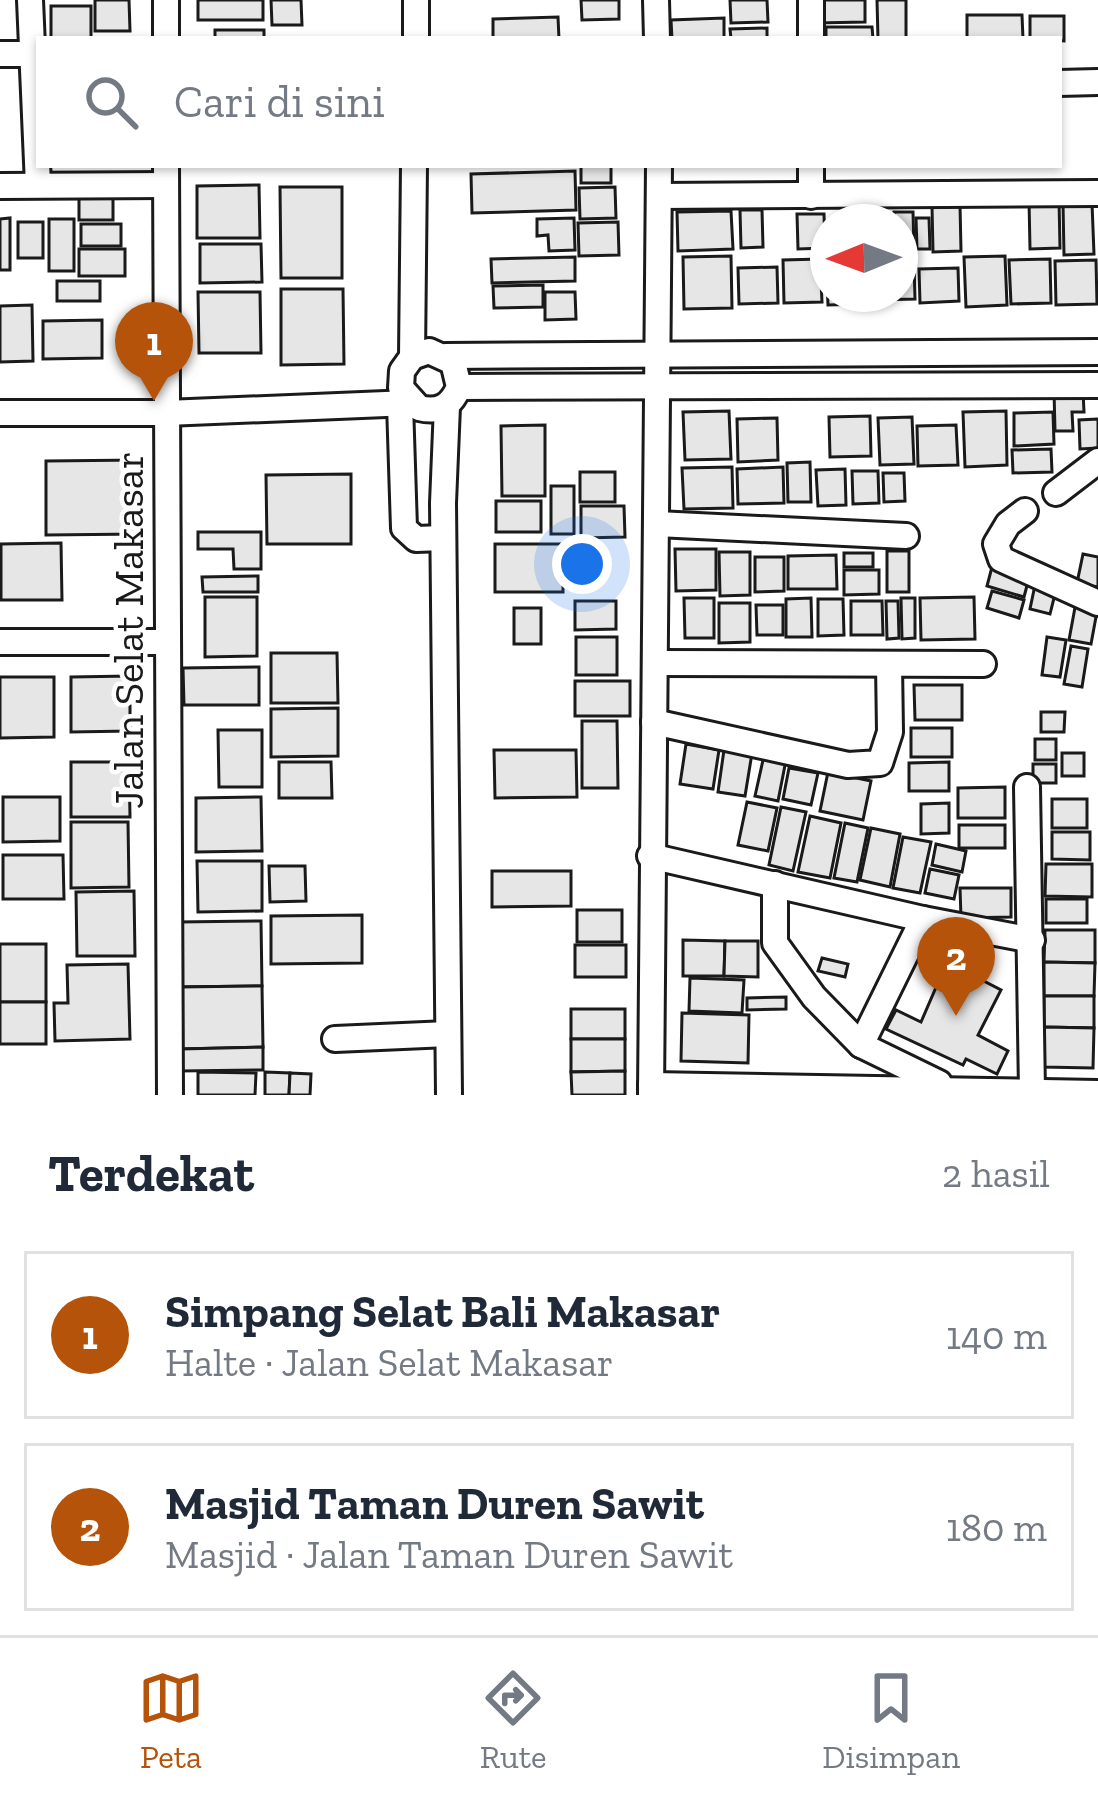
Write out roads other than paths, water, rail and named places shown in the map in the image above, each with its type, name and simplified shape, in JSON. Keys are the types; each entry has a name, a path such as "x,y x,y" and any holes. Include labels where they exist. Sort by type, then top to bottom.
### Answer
{"street":[{"path":"30,0 36,141"},
{"path":"166,0 166,36"},
{"path":"416,0 416,36"},
{"path":"656,0 657,36"},
{"path":"811,0 811,36"},
{"path":"0,54 32,54"},
{"path":"1062,83 1098,82"},
{"path":"37,168 38,185"},
{"path":"414,168 412,357 400,380 405,403 404,528 416,539 443,538"},
{"path":"659,168 651,1090 1098,1093"},
{"path":"812,168 812,196"},
{"path":"952,168 953,194"},
{"path":"0,186 166,175"},
{"name":"Jalan Selat Makasar","path":"166,175 170,1095"},
{"path":"659,196 1098,193"},
{"path":"412,357 429,351 446,356 1098,352"},
{"path":"446,356 457,369 443,538 449,1095"},
{"path":"0,412 166,413 405,403 428,411 453,396 659,384 1098,385"},
{"path":"1056,493 1098,461"},
{"path":"1025,511 1008,524 996,544 1001,560 1098,603"},
{"path":"657,524 906,536"},
{"path":"0,642 166,642"},
{"path":"656,663 983,664"},
{"path":"654,722 848,765 880,763 890,732 889,664"},
{"path":"1027,787 1032,1091"},
{"path":"650,856 922,920 1033,940"},
{"path":"775,884 773,928 782,956 814,998 861,1045 952,1090"},
{"path":"861,1045 922,920"},
{"path":"335,1039 448,1034"}],"place":[{"name":"Simpang Selat Bali Makasar","path":"154,401"},
{"name":"Masjid Taman Duren Sawit","path":"956,1016"}]}
